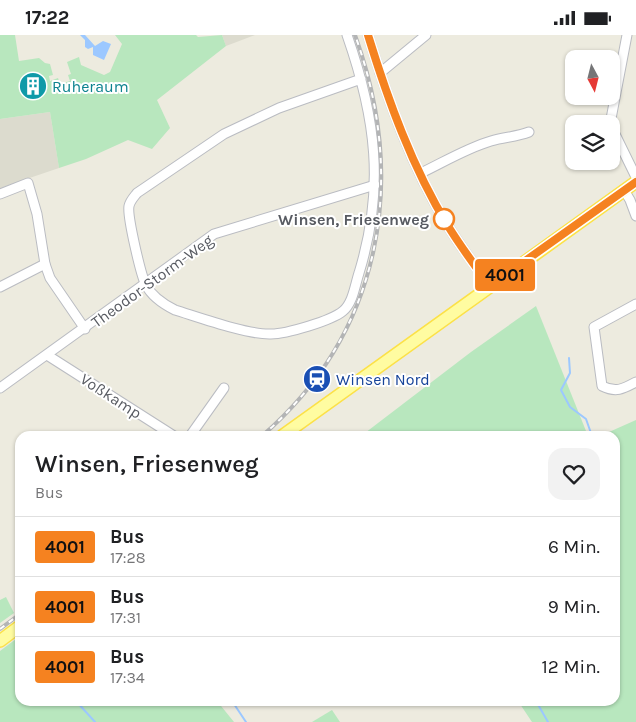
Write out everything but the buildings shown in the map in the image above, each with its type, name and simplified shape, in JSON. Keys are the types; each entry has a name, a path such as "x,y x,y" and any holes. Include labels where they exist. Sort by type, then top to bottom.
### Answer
{"main road":[{"path":"289,431 636,182"},
{"path":"0,641 15,630"}],"street":[{"path":"347,35 361,79 373,132 375,185 369,237 350,302 344,311 335,317 281,333 261,333 174,310 163,304 145,285 129,215 131,200 137,193 224,134 279,108 361,79"},
{"path":"368,35 401,129 421,173 448,225 490,286"},
{"path":"380,73 426,35"},
{"path":"613,115 627,35"},
{"path":"421,173 477,146 493,140 514,138 529,131"},
{"path":"620,144 636,177"},
{"path":"0,193 28,183 38,214 45,265 55,286 85,329"},
{"name":"Theodor-Storm-Weg","path":"0,388 85,329 214,234 375,185"},
{"path":"624,190 636,216"},
{"path":"0,287 45,265"},
{"path":"636,304 594,327 602,386 611,391 621,390 636,382"},
{"name":"Voßkamp","path":"48,355 166,431"},
{"path":"193,431 224,387"}],"shaded area":[{"path":"222,35 255,35 226,46"},
{"path":"50,112 59,168 0,188 0,119"}],"green space":[{"path":"0,35 15,35 19,61 39,58 45,63 50,64 53,75 49,76 50,81 58,78 60,84 70,81 68,75 71,74 67,62 79,57 81,65 104,75 110,72 122,44 115,35 196,35 198,37 222,35 226,46 157,100 170,128 152,149 128,140 86,159 59,168 50,112 0,119"},
{"path":"536,306 586,431 368,431 471,352"},
{"path":"636,420 636,722 532,722 521,706 620,706 620,431 611,431"},
{"path":"6,597 14,613 0,623 0,600"},
{"path":"15,640 15,706 221,706 234,722 0,722 0,651"},
{"path":"332,710 340,722 312,722"}],"water":[{"path":"80,35 85,35 95,46 103,41 111,44 104,60 93,55 93,47 88,49 85,47 85,40"}],"waterway":[{"path":"569,358 570,373 561,390 570,407 586,419 590,431"},
{"path":"81,706 95,722"},
{"path":"235,706 246,722"},
{"path":"539,706 548,722"}],"railway":[{"path":"267,431 303,395 335,350 358,302 373,251 381,199 380,145 371,90 355,35"},
{"path":"0,629 15,618"}],"bus line":[{"name":"4001","path":"368,35 392,107 416,163 448,225 490,286 636,182"}],"place":[{"name":"Ruheraum","path":"33,86"},
{"name":"Winsen, Friesenweg","path":"444,219"},
{"name":"Winsen Nord","path":"317,379"}]}
